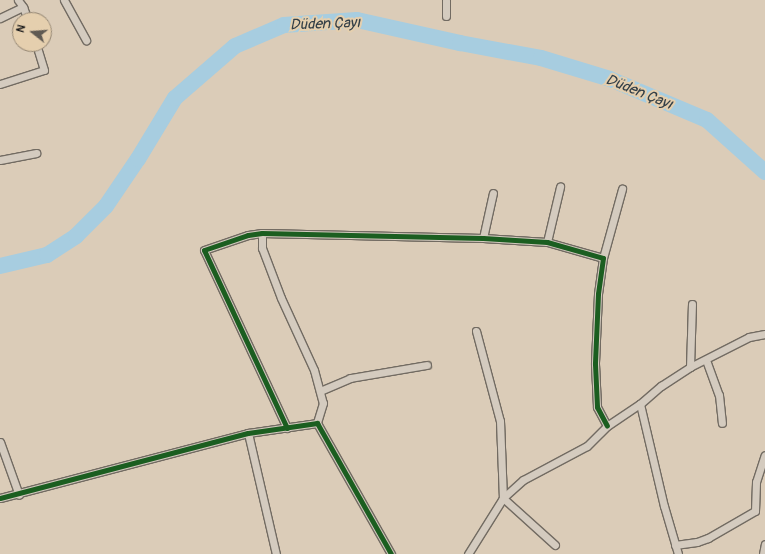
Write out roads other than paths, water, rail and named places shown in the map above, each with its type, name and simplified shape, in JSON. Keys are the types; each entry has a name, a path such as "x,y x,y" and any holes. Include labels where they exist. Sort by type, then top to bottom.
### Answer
{"street":[{"path":"18,0 25,12"},
{"path":"64,0 86,40"},
{"path":"446,0 446,16"},
{"path":"0,18 23,7"},
{"path":"0,84 44,70 38,52"},
{"path":"0,160 36,153"},
{"path":"548,242 560,187"},
{"path":"607,426 597,407 595,364 598,294 603,258 622,188"},
{"path":"483,238 493,193"},
{"path":"287,428 204,250 248,235 262,233 483,238 548,242 603,258"},
{"path":"262,233 262,248 281,298 314,370 323,403 317,423 391,554"},
{"path":"690,367 692,304"},
{"path":"476,331 500,421 504,498 555,545"},
{"path":"468,554 504,498 523,480 586,446 607,426 640,404 661,386 690,367 750,337 765,334"},
{"path":"706,360 719,395 722,423"},
{"path":"320,391 350,378 427,365"},
{"path":"640,404 664,506 678,554"},
{"path":"0,498 19,495 248,433 317,423"},
{"path":"248,433 276,554"},
{"path":"0,442 19,495"},
{"path":"675,545 698,542 708,538 754,511 756,482 765,455"},
{"path":"763,554 765,544"}],"waterway":[{"name":"Düden Çayı","path":"0,266 47,255 76,236 106,206 138,159 175,98 235,46 284,25 357,20 460,43 541,58 610,79 707,120 765,172"}]}
